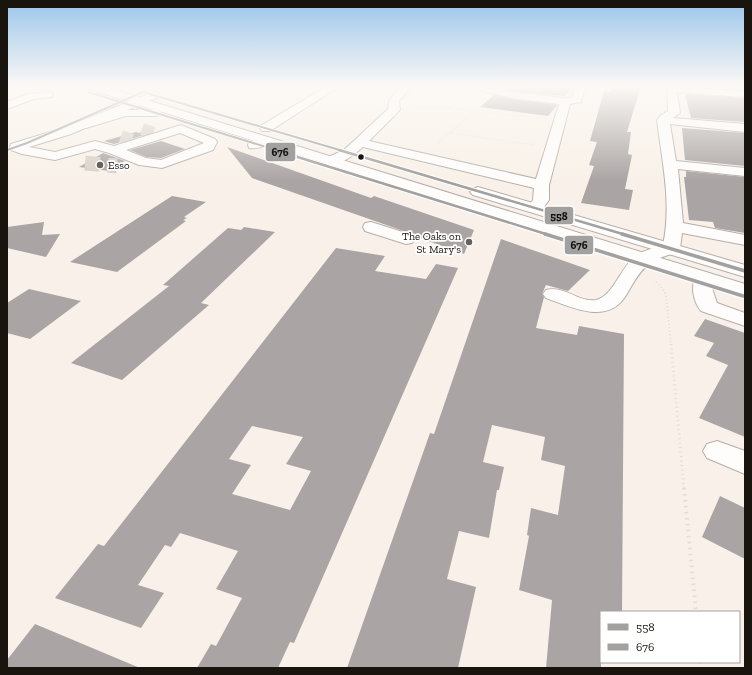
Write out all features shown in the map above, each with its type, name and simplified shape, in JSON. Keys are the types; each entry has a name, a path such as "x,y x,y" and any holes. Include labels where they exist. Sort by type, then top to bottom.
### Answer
{"main road":[{"path":"17,147 59,128 87,118"},
{"path":"86,124 99,118"},
{"path":"17,147 108,118"},
{"path":"174,118 184,123"},
{"path":"117,166 140,169 162,164 208,147 211,142 175,118"},
{"path":"202,118 331,161 745,290"},
{"path":"262,138 291,118"},
{"path":"331,161 349,153 386,118"},
{"path":"535,208 541,200 542,185 560,118"},
{"path":"664,118 662,120 669,164 675,226 671,248"},
{"path":"662,120 745,128"},
{"path":"144,125 151,123 203,122 262,138 349,153 745,271"},
{"path":"114,150 135,141 157,135 184,123"},
{"path":"110,136 89,143 114,150 144,162 162,164"},
{"path":"359,142 542,185"},
{"path":"55,156 95,145"},
{"path":"17,147 27,151 78,162"},
{"path":"669,164 745,172"},
{"path":"675,226 745,240"},
{"path":"371,227 406,239"},
{"path":"553,294 587,306 598,306 612,301 635,267 643,259 671,248"},
{"path":"704,278 702,288 708,307 745,320"},
{"path":"717,451 745,463"}],"path":[{"path":"422,157 468,118"},
{"path":"536,118 559,121"},
{"path":"450,133 552,147"},
{"path":"652,278 663,289 666,295 696,611"}],"building":[{"path":"597,118 631,118 627,132 631,132 628,154 632,155 625,189 633,190 629,210 581,203 594,166 589,165 597,142 590,141"},
{"path":"691,118 745,118 745,122"},
{"path":"148,128 151,133 114,144 104,141 136,132 139,133"},
{"path":"682,128 745,133 745,166 685,160"},
{"path":"161,141 185,149 161,158 146,157 130,150"},
{"path":"227,147 371,198 374,196 474,230 464,254 412,234 252,178"},
{"path":"103,153 125,161 109,171 79,167"},
{"path":"686,171 745,177 745,233 715,228 713,222 689,220 684,177 686,177"},
{"path":"172,196 206,202 184,217 187,218 183,220 186,221 117,272 70,262"},
{"path":"44,222 42,235 60,234 46,257 7,248 7,227"},
{"path":"244,227 275,232 201,303 209,305 122,380 71,363 169,286 163,285 228,228 241,230"},
{"path":"501,239 590,270 568,291 546,285 542,294 544,297 536,328 577,335 579,326 624,334 622,611 600,611 601,668 546,668 552,600 519,590 529,536 527,535 531,508 558,515 565,466 541,460 545,437 492,425 483,462 504,467 499,490 497,490 489,538 459,531 447,579 476,587 458,668 347,668 430,433 434,434"},
{"path":"336,248 385,256 375,271 426,279 436,264 458,268 294,643 290,642 278,668 197,668 211,644 216,646 242,598 216,589 238,551 180,533 171,547 165,545 138,585 164,593 141,628 55,598 98,544 104,546","holes":["252,426 303,437 286,464 311,471 290,510 232,494 251,465 229,459"]},
{"path":"29,289 81,301 30,339 7,333 7,303"},
{"path":"705,319 745,333 745,437 699,418 728,365 706,356 714,343 694,336"},
{"path":"720,496 745,508 745,559 702,537"},
{"path":"35,624 140,668 7,668 7,660"}],"tunnel":[{"path":"142,129 154,133"},
{"path":"121,136 132,140"},
{"path":"85,163 117,166"}],"transit line":[{"name":"558","path":"7,150 27,143 85,118"},
{"name":"676","path":"170,118 743,296"},
{"name":"558","path":"229,118 745,271"}],"place":[{"name":"Esso","path":"100,165"},
{"name":"The Oaks on St Mary's","path":"469,242"}]}
